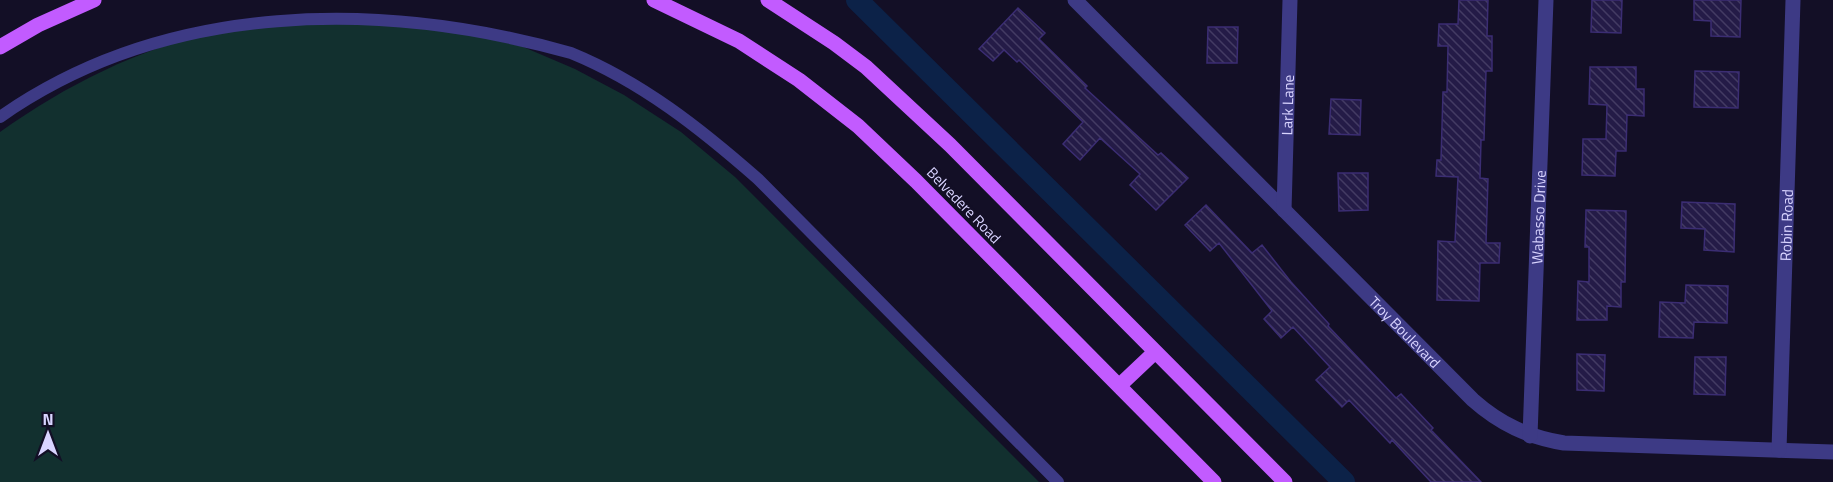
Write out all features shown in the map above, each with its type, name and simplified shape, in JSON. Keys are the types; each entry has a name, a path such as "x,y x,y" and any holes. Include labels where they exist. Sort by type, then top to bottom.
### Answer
{"main road":[{"path":"0,47 38,25 94,0"},
{"name":"Belvedere Road","path":"654,0 704,23 759,54 827,101 858,126 916,181 1214,482"},
{"path":"768,0 834,43 894,92 950,145 1285,482"},
{"path":"1119,386 1155,352"}],"street":[{"name":"Troy Boulevard","path":"1075,0 1473,400 1500,422 1530,436 1564,443 1833,452"},
{"name":"Lark Lane","path":"1284,210 1290,0"},
{"name":"Wabasso Drive","path":"1530,436 1546,0"},
{"name":"Robin Road","path":"1779,450 1793,0"}],"lane":[{"path":"0,117 54,83 97,60 196,25 250,14 332,7 379,8"},
{"path":"415,11 460,18 524,34 573,53 661,100 758,179 1058,482"}],"green space":[{"path":"277,23 420,24 521,46 575,69 624,95 681,132 735,177 1039,482 0,482 0,132 77,84 131,58 217,31"}],"building":[{"path":"1459,0 1488,0 1487,36 1492,36 1492,71 1486,71 1484,140 1481,140 1480,178 1488,179 1486,243 1500,243 1499,263 1480,263 1479,301 1437,300 1438,241 1455,242 1458,177 1436,176 1437,160 1441,160 1443,92 1447,92 1448,46 1438,46 1439,24 1458,24"},
{"path":"1592,0 1622,0 1621,33 1591,32"},
{"path":"1694,0 1741,0 1740,37 1711,36 1711,21 1694,20"},
{"path":"1018,8 1045,33 1039,39 1087,86 1085,88 1158,155 1161,153 1188,178 1156,210 1130,185 1140,174 1100,138 1080,160 1063,144 1083,122 1019,60 1017,62 1004,50 993,61 979,49"},
{"path":"1208,27 1238,27 1237,63 1207,63"},
{"path":"1590,67 1636,67 1636,89 1644,89 1644,116 1627,115 1626,151 1616,151 1615,176 1582,175 1583,139 1606,139 1607,105 1589,104"},
{"path":"1695,71 1739,72 1738,108 1694,107"},
{"path":"1331,99 1361,100 1360,135 1329,134"},
{"path":"1338,173 1368,173 1368,210 1339,211"},
{"path":"1682,202 1735,204 1734,252 1704,250 1705,229 1681,228"},
{"path":"1206,205 1252,253 1262,245 1291,282 1329,324 1328,326 1396,398 1401,394 1433,428 1431,430 1481,482 1431,482 1392,440 1390,443 1349,400 1342,407 1316,380 1330,367 1293,327 1281,338 1264,319 1272,311 1219,243 1210,251 1185,225"},
{"path":"1586,210 1626,211 1625,282 1621,282 1621,307 1607,306 1607,320 1577,320 1578,281 1589,282 1589,247 1585,247"},
{"path":"1686,285 1728,286 1727,323 1694,322 1693,338 1659,337 1660,302 1685,303"},
{"path":"1577,354 1605,355 1604,391 1577,390"},
{"path":"1695,357 1726,357 1725,395 1694,394"}],"waterway":[{"path":"857,0 1344,482"}]}
